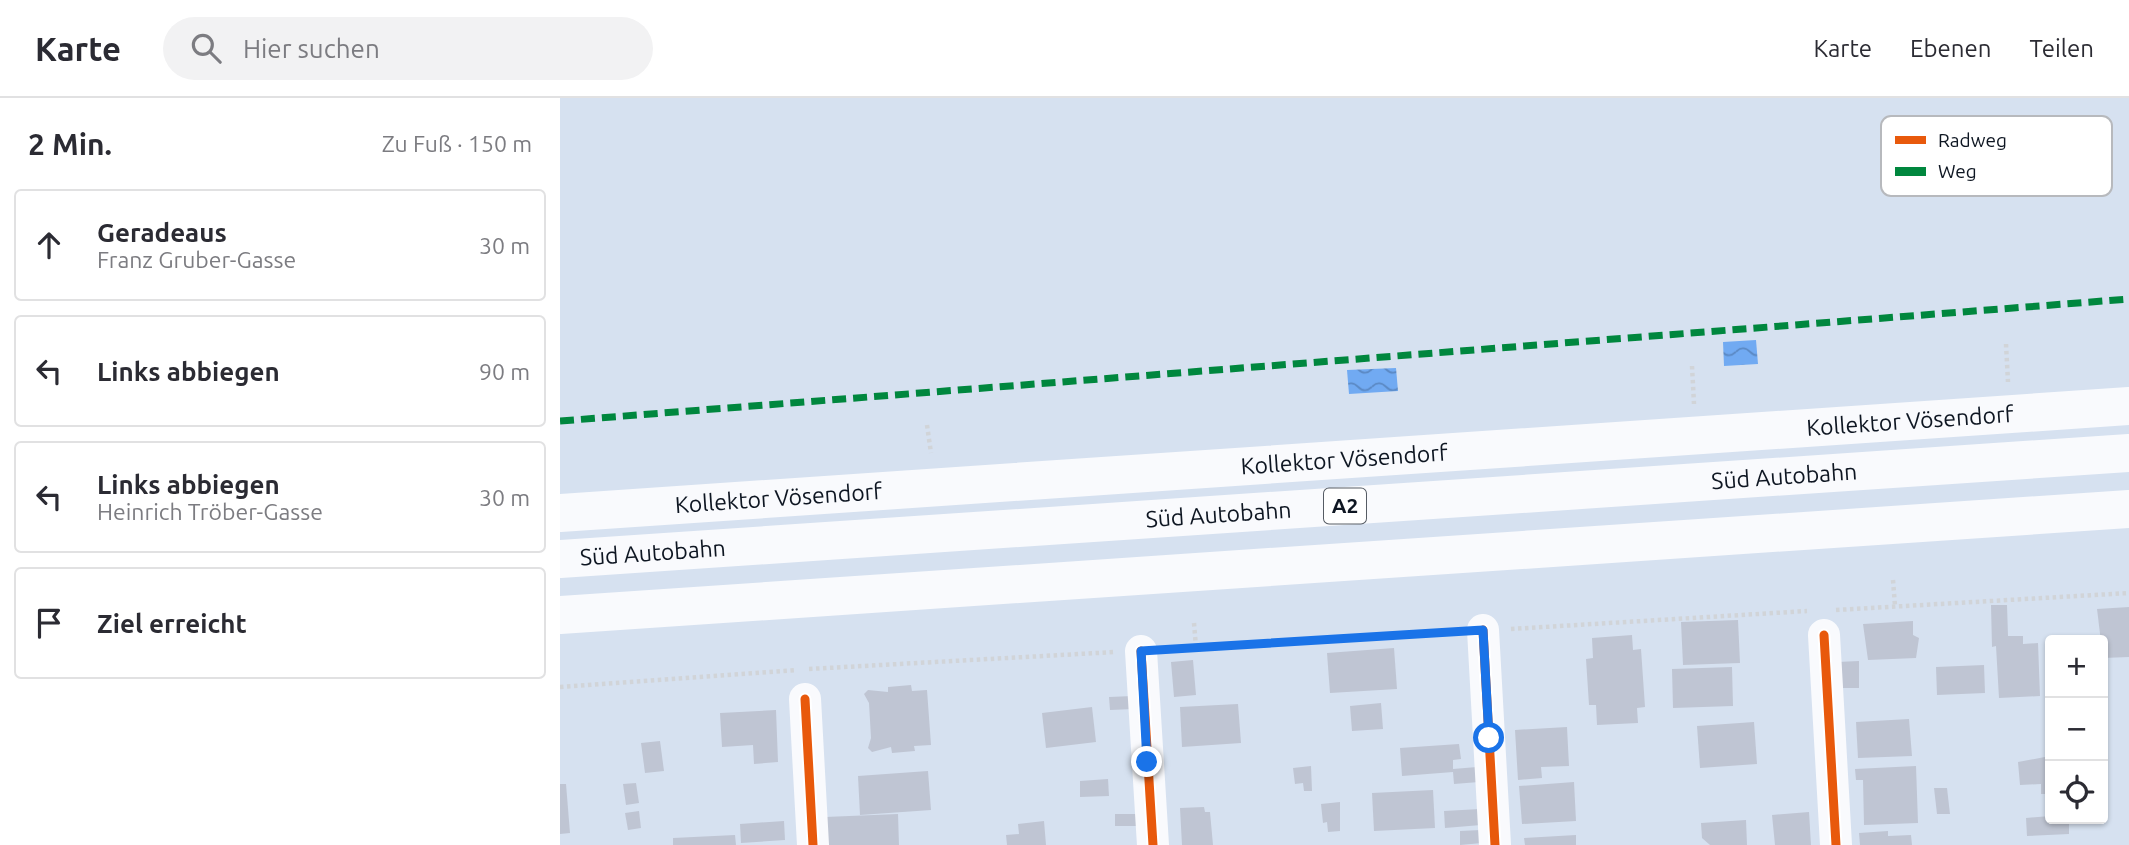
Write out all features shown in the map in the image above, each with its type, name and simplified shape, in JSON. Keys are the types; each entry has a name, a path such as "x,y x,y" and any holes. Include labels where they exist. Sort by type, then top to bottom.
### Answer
{"highway":[{"name":"Kollektor Vösendorf","path":"560,513 2129,406"},
{"name":"Süd Autobahn","path":"560,559 2129,453"},
{"path":"560,615 2129,509"}],"street":[{"path":"1822,619 1836,845"},
{"path":"1483,630 1495,845"},
{"path":"1141,651 1153,845"},
{"path":"805,699 813,845"}],"path":[{"path":"2006,344 2008,382"},
{"path":"1692,366 1694,404"},
{"path":"927,425 931,453"},
{"path":"1894,580 1895,606"},
{"path":"560,687 804,669 1483,630 1822,619 1895,606 2129,593"},
{"path":"1194,623 1196,648"}],"water":[{"path":"1756,340 1758,364 1724,366 1723,342"},
{"path":"1396,368 1398,391 1349,394 1347,370"}],"building":[{"path":"1991,605 2007,605 2008,636 2023,636 2023,644 2038,643 2040,696 1999,698 1996,646 1992,647"},
{"path":"2129,607 2129,657 2108,658 2108,635 2100,635 2097,609"},
{"path":"1738,620 1740,663 1683,665 1681,622"},
{"path":"1913,621 1913,635 1919,638 1916,658 1868,660 1863,624"},
{"path":"1632,635 1633,650 1641,649 1645,707 1637,708 1638,723 1597,725 1596,705 1589,705 1586,659 1593,658 1592,638"},
{"path":"1394,648 1397,689 1330,693 1327,653"},
{"path":"1193,660 1196,695 1174,697 1171,662"},
{"path":"1859,661 1859,688 1841,688 1837,662"},
{"path":"1984,665 1985,693 1937,695 1936,667"},
{"path":"1732,667 1733,706 1673,708 1672,669"},
{"path":"911,685 912,691 927,690 931,745 914,746 915,751 892,753 891,747 872,752 868,748 871,738 869,703 864,694 868,690 888,692 888,687"},
{"path":"1133,696 1134,709 1110,710 1109,697"},
{"path":"1381,703 1383,729 1352,731 1350,706"},
{"path":"1238,704 1241,743 1182,747 1180,707"},
{"path":"1092,707 1096,742 1046,748 1042,713"},
{"path":"776,710 778,762 754,764 753,745 722,747 720,713"},
{"path":"1909,719 1912,756 1858,758 1856,722"},
{"path":"1754,722 1757,764 1700,768 1697,726"},
{"path":"1567,727 1569,766 1541,767 1542,778 1518,780 1515,730"},
{"path":"660,741 664,771 645,773 641,743"},
{"path":"1459,744 1461,759 1453,760 1453,769 1477,767 1479,782 1454,784 1453,772 1402,776 1400,748"},
{"path":"2045,757 2045,794 2041,794 2041,784 2020,785 2018,762"},
{"path":"1311,766 1312,791 1304,791 1303,783 1295,784 1293,768"},
{"path":"1916,766 1918,823 1864,825 1863,780 1856,780 1855,769"},
{"path":"928,771 931,810 860,815 858,776"},
{"path":"1108,779 1109,796 1080,797 1080,781"},
{"path":"1574,782 1576,821 1522,824 1519,786"},
{"path":"636,783 639,803 626,805 623,784"},
{"path":"560,784 566,784 570,833 560,834"},
{"path":"1934,788 1947,788 1950,814 1937,814"},
{"path":"1433,790 1435,828 1374,831 1372,793"},
{"path":"1340,802 1340,831 1328,832 1327,822 1323,823 1321,804"},
{"path":"1204,807 1205,812 1210,812 1213,845 1182,845 1180,808"},
{"path":"1480,809 1481,825 1445,828 1444,811"},
{"path":"639,811 641,828 628,830 625,813"},
{"path":"1809,812 1811,845 1775,845 1772,815"},
{"path":"898,814 899,845 826,845 825,817"},
{"path":"1115,814 1140,814 1140,826 1115,826"},
{"path":"2045,816 2045,824 2069,824 2069,834 2027,836 2026,818"},
{"path":"1746,820 1747,845 1710,845 1702,838 1701,823"},
{"path":"784,821 785,840 741,843 740,824"},
{"path":"1044,821 1046,845 1007,845 1006,835 1019,834 1018,824"},
{"path":"1481,830 1482,843 1460,845 1460,831"},
{"path":"1888,831 1888,836 1911,835 1912,845 1860,845 1859,833"},
{"path":"735,835 736,845 673,845 673,838"},
{"path":"1576,835 1576,845 1525,845 1524,838"}],"marked path":[{"path":"560,421 2129,299"}],"cycle path":[{"path":"1483,630 1495,845"},
{"path":"1824,635 1836,845"},
{"path":"1141,651 1153,845"},
{"path":"805,699 813,845"}],"route":[{"path":"1147,762 1141,651 1483,630 1489,738"}]}
